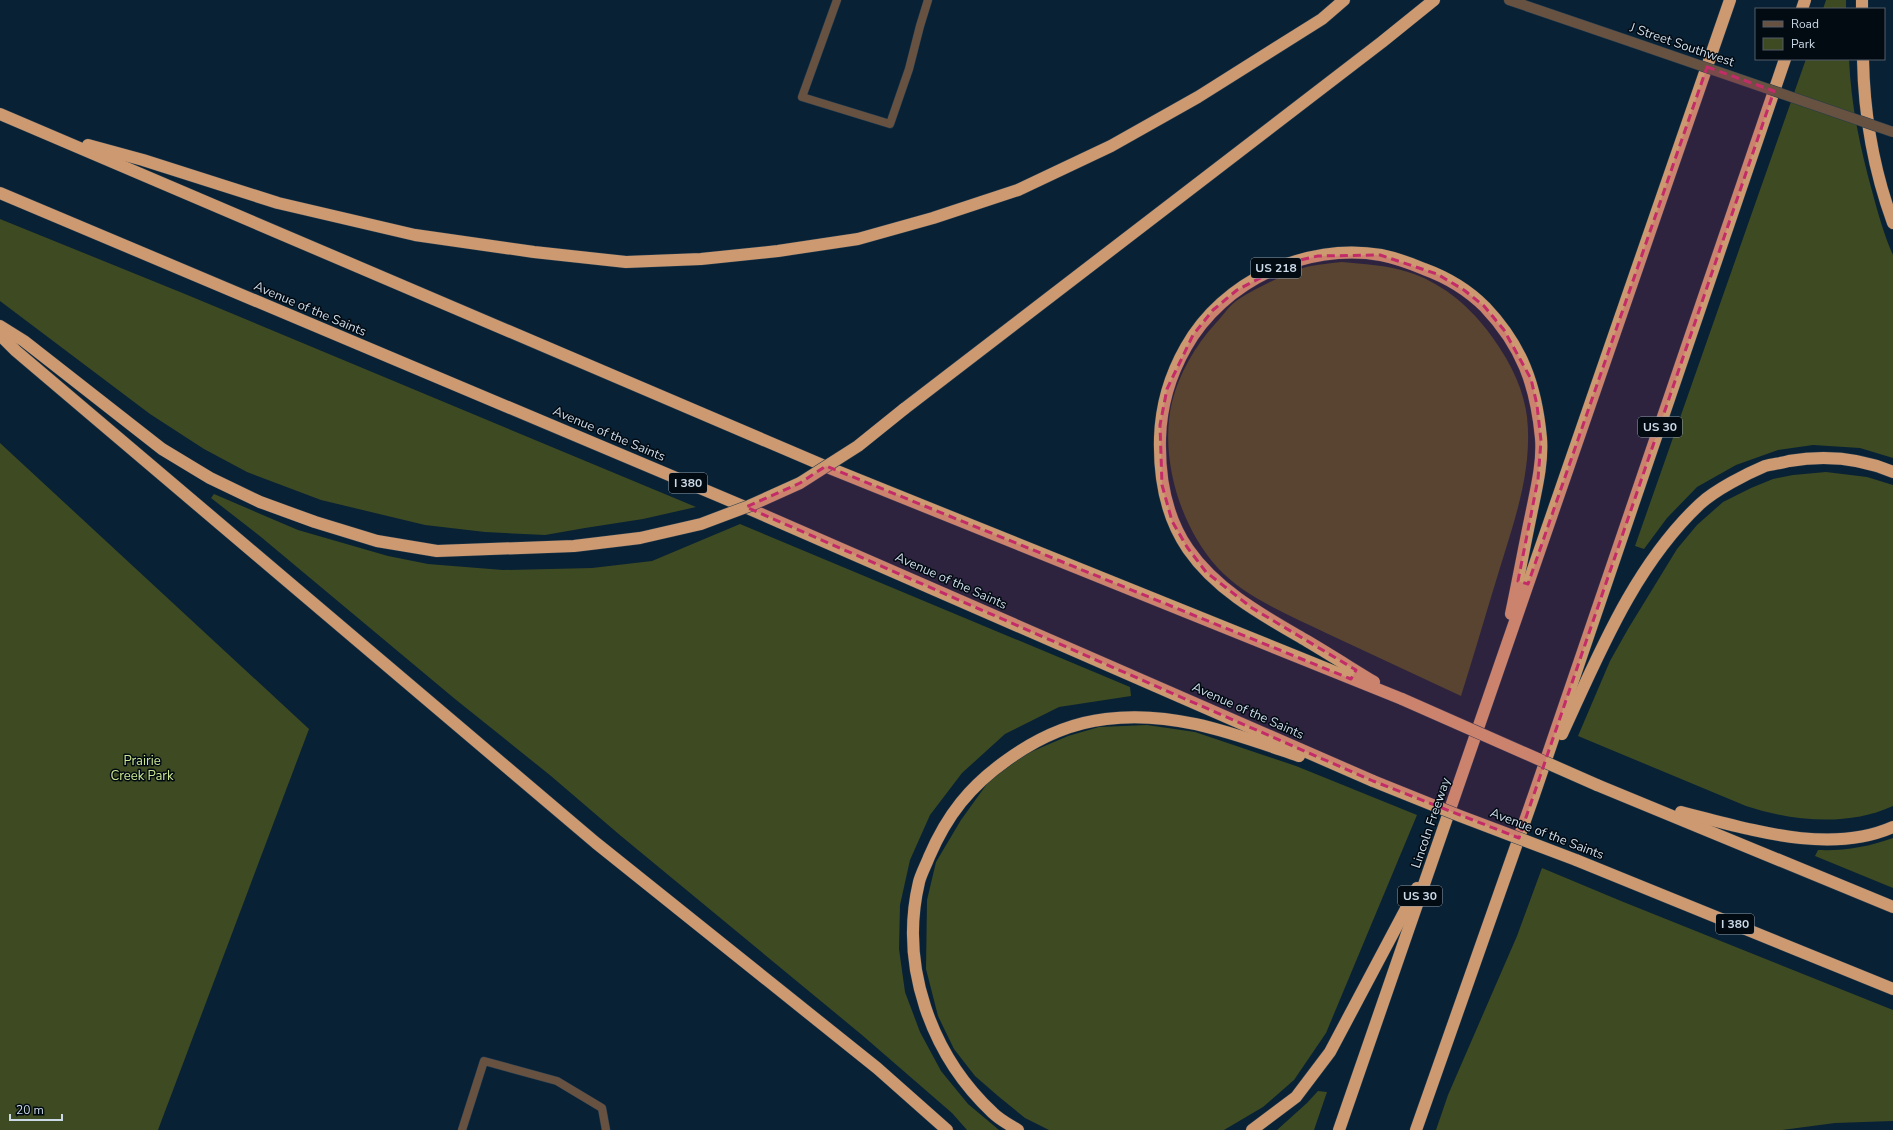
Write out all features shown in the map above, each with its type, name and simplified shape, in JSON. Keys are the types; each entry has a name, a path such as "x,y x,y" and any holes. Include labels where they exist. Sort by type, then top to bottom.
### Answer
{"highway":[{"path":"45,132 143,160 278,203 415,235 534,252 626,262 701,259 778,251 858,239 933,218 1018,190 1111,146 1198,98 1322,19 1344,0"},
{"path":"0,326 24,341 162,449 210,478 260,502 315,522 377,541 437,551 574,546 640,538 701,524 749,506 800,483 858,446 904,409 1382,42 1434,0"},
{"name":"US 30","path":"1501,662 1730,0"},
{"name":"US 30","path":"1416,1130 1534,795 1785,60"},
{"path":"1863,60 1863,83 1871,137 1893,223"},
{"path":"0,114 827,467 1402,699 1597,785 1893,907"},
{"name":"Avenue of the Saints","path":"0,193 745,507 1374,781 1460,816 1576,860 1893,989"},
{"name":"US 218","path":"1402,699 1252,608 1206,572 1187,547 1172,521 1162,485 1159,457 1160,425 1167,389 1177,364 1193,335 1213,310 1237,290 1262,274 1291,262 1324,255 1380,255 1408,263 1437,274 1464,290 1484,306 1504,330 1520,356 1531,379 1537,404 1541,441 1538,479 1501,662"},
{"path":"0,335 16,351 596,843 877,1068 947,1130"},
{"path":"1534,795 1600,651 1636,583 1667,539 1701,503 1734,481 1767,466 1809,458 1846,458 1893,472"},
{"name":"Lincoln Freeway","path":"1339,1130 1501,662"},
{"path":"1018,1130 994,1114 964,1082 941,1047 925,1009 915,965 914,926 919,881 935,842 958,803 990,772 1028,745 1069,727 1106,719 1162,718 1216,728 1374,781"},
{"path":"1643,803 1789,838 1842,838 1880,833 1893,827"},
{"path":"1252,1130 1296,1097 1330,1052 1436,852"}],"street":[{"name":"J Street Southwest","path":"1509,0 1893,132"}],"lane":[{"path":"837,0 802,97 890,124 910,69 928,0"},
{"path":"462,1130 484,1061 557,1081 602,1108 606,1130"}],"highlighted area":[{"path":"1707,67 1774,91 1519,838 1373,781 746,507 800,483 826,466 1351,679 1356,670 1252,608 1206,572 1187,547 1172,521 1162,485 1160,425 1167,389 1193,335 1213,310 1237,290 1291,262 1318,256 1380,255 1437,274 1464,290 1484,306 1504,330 1531,379 1537,405 1541,441 1538,479 1518,581 1528,584"}],"green space":[{"path":"1826,0 1846,0 1846,8 1823,8"},
{"path":"1806,60 1849,60 1854,109 1864,158 1879,216 1893,255 1893,458 1860,448 1813,445 1778,450 1736,465 1697,487 1667,518 1644,549 1635,546"},
{"path":"0,219 185,294 696,507 643,519 545,535 485,532 425,525 321,500 247,472 204,449 150,414 0,301"},
{"path":"1342,262 1383,266 1408,272 1420,276 1452,295 1471,311 1487,330 1513,371 1522,394 1527,417 1528,437 1525,476 1521,496 1511,534 1461,696 1268,605 1241,588 1217,567 1204,550 1183,511 1176,490 1168,445 1169,423 1175,392 1183,371 1194,351 1230,306 1236,301 1272,281 1303,268"},
{"name":"Prairie Creek Park","path":"0,443 309,729 158,1130 0,1130"},
{"path":"1826,472 1867,477 1893,485 1893,806 1875,813 1857,817 1820,820 1764,811 1746,806 1578,736 1610,661 1628,629 1677,549 1697,525 1723,502 1751,488 1773,479 1793,475"},
{"path":"214,494 298,530 388,556 428,564 503,570 592,568 652,561 740,524 1130,687 1131,696 1059,707 1005,734 962,773 930,815 910,860 900,905 899,949 905,992 920,1032 941,1071 968,1104 999,1130 967,1130 952,1113 862,1035 621,836 551,776 455,699 261,537 211,498"},
{"path":"1147,725 1195,732 1296,766 1417,815 1326,1033 1294,1080 1263,1107 1224,1130 1049,1130 1025,1118 975,1076 954,1049 938,1016 926,969 927,900 936,862 961,820 989,781 1026,754 1068,736 1099,727"},
{"path":"1893,838 1893,888 1815,856 1818,850 1856,848"},
{"path":"1542,868 1893,1010 1893,1121 1835,1123 1782,1130 1436,1130 1448,1095 1517,936"},
{"path":"1318,1091 1327,1092 1314,1130 1277,1130 1307,1103"}]}
